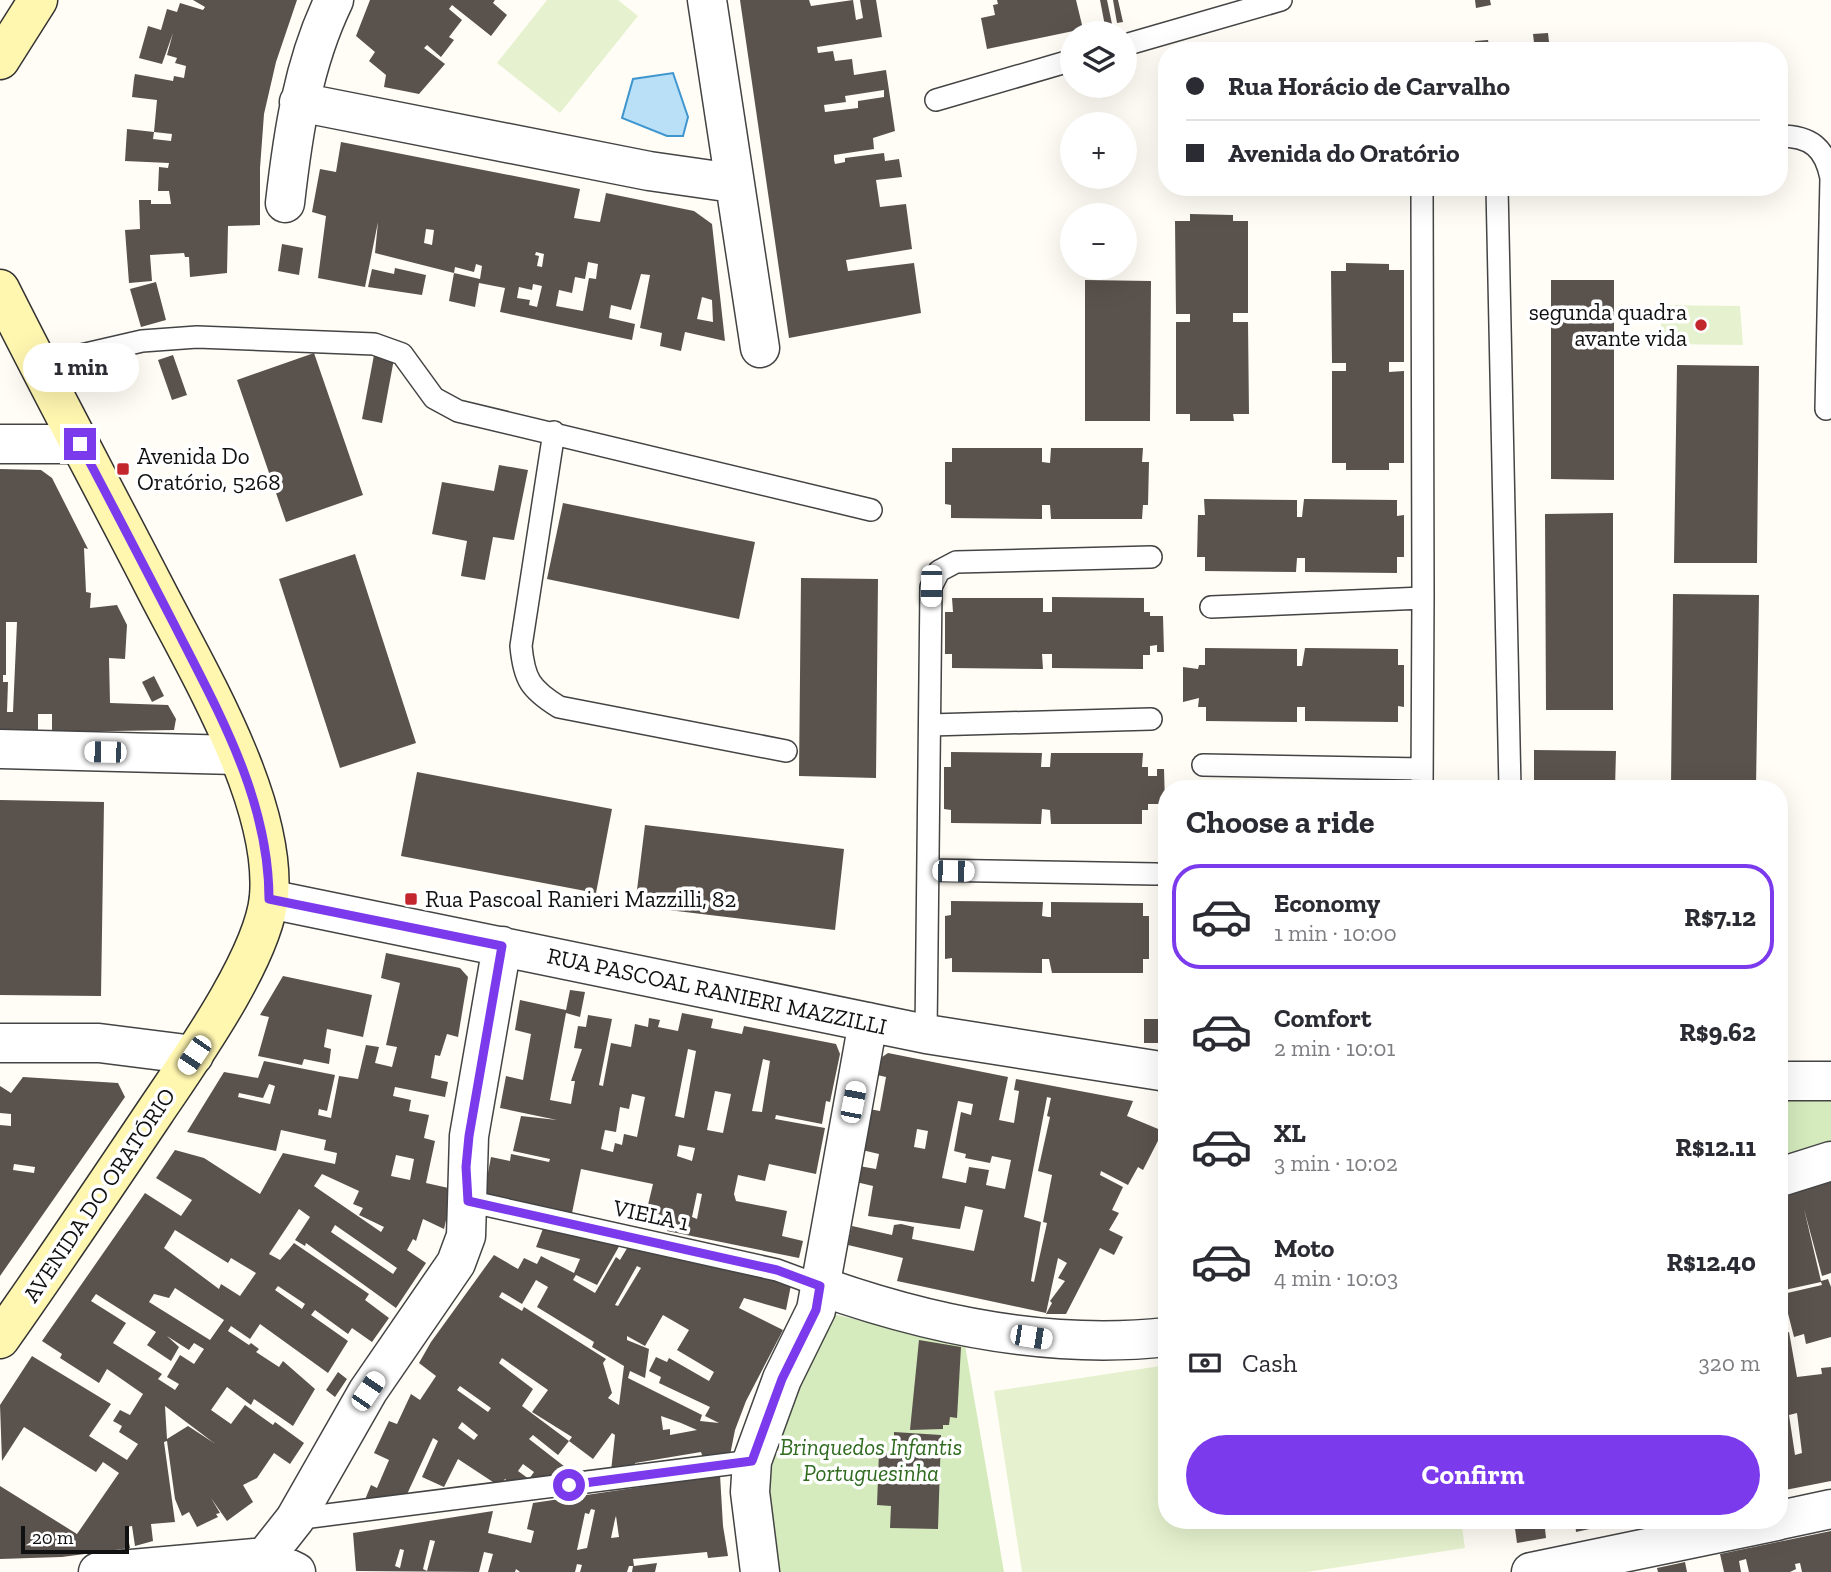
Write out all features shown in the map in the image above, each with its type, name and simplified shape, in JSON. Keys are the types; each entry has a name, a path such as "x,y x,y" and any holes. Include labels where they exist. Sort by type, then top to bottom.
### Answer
{"main road":[{"path":"0,60 38,0"},
{"name":"AVENIDA DO ORATÓRIO","path":"0,289 209,693 254,796 269,865 269,899 260,932 223,1007 194,1055 0,1339"}],"street":[{"path":"285,203 299,102 318,34 334,0"},
{"path":"707,0 760,348"},
{"path":"299,102 649,171 733,183"},
{"path":"0,444 80,444"},
{"path":"0,749 236,755"},
{"name":"RUA PASCOAL RANIERI MAZZILLI","path":"269,899 926,1034 1158,1071"},
{"path":"98,1572 280,1564 295,1518 368,1391 456,1263 466,1236 469,1136 502,946"},
{"path":"760,1572 750,1492 752,1461 782,1379 816,1310 868,1022"},
{"path":"0,1043 99,1043 194,1055"},
{"path":"1788,1081 1831,1081"},
{"path":"1788,1174 1831,1161"},
{"path":"820,1286 856,1299 955,1322 1051,1340 1089,1342 1158,1338"},
{"path":"1788,1518 1831,1509"},
{"path":"1531,1572 1735,1529"}],"lane":[{"path":"1137,42 1281,0"},
{"path":"936,100 1060,64"},
{"path":"1788,136 1797,136 1817,144 1827,161 1831,178 1826,409"},
{"path":"1203,765 1422,779 1422,196"},
{"path":"1497,196 1510,780"},
{"path":"38,365 142,341 197,337 374,344 402,354 435,398 458,411 871,510"},
{"path":"554,432 521,646 523,670 536,692 559,706 786,751"},
{"path":"926,1034 931,586 939,571 956,562 1151,557"},
{"path":"1211,607 1423,598"},
{"path":"930,725 1151,719"},
{"path":"928,870 1156,874"},
{"name":"VIELA 1","path":"468,1201 777,1270 820,1286"},
{"path":"295,1518 752,1461"}],"green space":[{"path":"547,0 618,0 638,16 560,113 497,63"},
{"name":"segunda quadra avante vida","path":"1660,305 1740,306 1743,345 1662,344"},
{"path":"1788,1095 1831,1096 1831,1141 1788,1160"},
{"name":"Brinquedos Infantis Portuguesinha","path":"816,1310 965,1345 1004,1572 760,1572 752,1508"},
{"path":"1158,1366 1158,1529 1462,1529 1465,1548 1307,1572 1022,1572 994,1391"}],"water":[{"path":"673,73 688,117 683,136 667,136 622,118 633,79"}],"building":[{"path":"193,0 297,0 276,62 264,114 260,225 228,226 227,273 190,277 189,257 185,257 184,253 150,255 152,281 129,283 125,230 140,229 139,200 151,200 151,204 171,204 169,191 158,191 159,167 168,168 169,163 125,161 127,129 154,132 157,100 132,97 135,74 173,81 174,76 184,78 186,66 175,63 177,58 167,55 173,33 162,64 139,58 148,26 161,30 167,9 177,12 180,3 203,10 205,7","holes":["154,132 172,134 171,141 153,139"]},
{"path":"370,0 495,0 493,3 507,15 491,36 452,5 449,9 462,20 449,37 454,40 441,57 427,45 424,48 445,64 419,94 384,87 386,75 369,61 375,52 356,36"},
{"path":"740,0 809,0 811,6 853,0 856,20 863,18 860,0 876,0 882,37 817,47 818,53 833,51 835,61 852,59 854,75 886,70 895,131 873,138 874,149 834,155 834,160 835,164 845,162 845,158 884,153 885,161 899,159 902,177 876,180 880,207 906,204 912,249 846,260 848,271 914,263 921,313 789,338","holes":["884,90 884,97 858,101 858,108 825,112 824,105 846,102 845,96"]},
{"path":"997,0 1076,0 1081,21 1060,21 1060,34 987,49 981,18 995,15 993,5 998,4"},
{"path":"1100,0 1107,0 1111,21 1104,21"},
{"path":"1113,0 1118,0 1123,21 1117,21"},
{"path":"1475,0 1490,0 1491,5 1476,8"},
{"path":"1548,33 1549,42 1534,42 1533,34"},
{"path":"341,142 580,189 574,218 600,222 606,193 694,211 712,224 725,341 685,332 681,351 660,346 662,333 640,328 650,275 641,274 631,310 611,305 609,318 635,324 632,340 500,312 505,288 479,283 475,307 449,301 454,273 375,253 378,222 365,287 318,278 326,216 312,212 320,169 336,172","holes":["426,229 434,230 432,245 424,243","536,252 544,254 542,267 537,266 539,256 535,255","588,262 598,264 596,279 589,278 583,311 556,306 559,290 572,293 575,277 585,279","476,264 482,266 480,279 454,273 455,267 474,272","533,284 542,286 537,307 529,305 530,300 517,298 519,287 532,290","702,297 712,300 713,322 697,319"]},
{"path":"1190,214 1233,215 1233,221 1248,221 1248,313 1233,313 1233,322 1248,322 1249,414 1233,414 1234,421 1190,421 1190,414 1176,414 1176,322 1190,322 1190,314 1176,314 1175,221 1190,221"},
{"path":"282,244 303,248 299,275 278,271"},
{"path":"1346,263 1389,264 1389,270 1404,270 1404,362 1389,362 1389,372 1404,371 1404,463 1389,463 1389,470 1346,470 1346,463 1332,463 1332,371 1346,371 1346,363 1332,363 1331,271 1346,271"},
{"path":"395,268 426,275 422,295 368,287 372,269 394,274"},
{"path":"1085,280 1151,281 1150,421 1085,421"},
{"path":"1551,280 1614,280 1614,480 1551,479"},
{"path":"156,282 166,320 141,327 130,289"},
{"path":"314,353 363,495 286,522 237,380"},
{"path":"173,355 187,395 172,400 158,360"},
{"path":"374,355 394,359 382,423 362,419"},
{"path":"1677,365 1759,366 1757,563 1674,563"},
{"path":"952,448 1042,448 1042,462 1050,463 1051,448 1143,448 1142,462 1149,462 1148,505 1143,505 1142,519 1051,519 1050,505 1042,505 1042,519 951,518 951,505 945,504 945,462 952,462"},
{"path":"499,465 528,470 514,540 493,537 485,580 461,576 467,541 432,534 442,482 494,491"},
{"path":"0,469 41,470 52,478 88,549 84,548 86,592 91,593 90,608 117,605 127,625 125,659 109,658 110,703 168,705 176,719 174,730 52,732 52,714 38,714 38,732 0,731","holes":["6,622 17,622 13,712 7,712 8,682 3,682 3,675 6,675"]},
{"path":"1204,499 1297,500 1297,517 1302,517 1304,499 1397,500 1397,516 1404,515 1404,557 1397,557 1397,573 1305,572 1305,558 1297,558 1296,572 1205,571 1205,557 1197,557 1198,515 1205,515"},
{"path":"563,503 755,542 739,619 547,579"},
{"path":"1613,513 1613,710 1546,710 1545,514"},
{"path":"355,554 416,743 340,768 279,579"},
{"path":"801,578 878,579 876,778 799,776"},
{"path":"1673,594 1759,595 1756,780 1671,780"},
{"path":"1052,597 1144,598 1144,612 1150,612 1150,616 1163,616 1164,652 1157,652 1157,645 1150,646 1150,655 1143,655 1143,669 1052,668 1052,654 1042,654 1043,669 952,668 952,654 945,654 945,612 953,612 952,598 1043,598 1043,612 1052,612"},
{"path":"1205,648 1297,649 1297,666 1302,666 1305,648 1398,649 1398,665 1404,665 1404,707 1398,706 1398,722 1305,721 1305,707 1297,707 1297,722 1206,721 1206,707 1198,707 1199,698 1183,702 1183,667 1198,669 1199,665 1205,665"},
{"path":"154,676 164,696 152,702 142,682"},
{"path":"1534,750 1616,751 1615,780 1534,780"},
{"path":"951,752 1042,753 1041,767 1050,767 1051,753 1143,753 1142,767 1148,767 1148,776 1157,776 1157,769 1164,769 1164,780 1158,780 1158,804 1148,804 1148,810 1142,810 1142,824 1051,824 1050,810 1042,809 1041,824 951,823 951,810 944,809 944,767 951,767"},
{"path":"417,772 612,809 596,893 401,856"},
{"path":"0,800 104,802 101,996 0,995"},
{"path":"645,825 844,849 835,930 635,906"},
{"path":"951,901 1043,902 1042,916 1048,917 1051,917 1051,902 1143,903 1143,916 1149,916 1149,959 1143,959 1143,973 1052,973 1049,959 1042,959 1042,973 952,972 952,958 945,959 945,916 951,915"},
{"path":"386,953 460,968 468,977 458,1037 447,1034 440,1056 435,1055 431,1078 448,1082 445,1097 395,1087 393,1096 411,1100 409,1111 429,1115 424,1138 435,1141 426,1183 453,1189 444,1229 423,1219 416,1241 413,1239 407,1250 426,1263 396,1308 306,1243 305,1246 295,1240 310,1217 299,1209 269,1254 280,1260 294,1243 369,1294 365,1300 389,1318 372,1342 352,1328 348,1334 315,1310 311,1315 348,1341 328,1373 260,1324 250,1339 231,1326 228,1331 259,1349 256,1352 279,1367 283,1361 315,1389 293,1426 254,1399 251,1405 227,1387 211,1410 231,1424 245,1405 273,1425 275,1422 304,1443 290,1464 274,1453 257,1478 243,1485 253,1502 227,1521 211,1498 220,1513 216,1514 218,1517 197,1527 189,1512 182,1516 175,1499 167,1441 164,1442 175,1522 151,1524 153,1541 135,1546 132,1526 126,1527 130,1548 62,1557 0,1559 0,1486 77,1534 119,1473 103,1462 96,1472 24,1427 2,1461 0,1405 32,1356 111,1404 89,1436 127,1460 138,1444 119,1432 122,1426 113,1421 120,1410 130,1415 143,1394 107,1369 99,1383 60,1358 62,1354 42,1341 145,1193 181,1216 192,1200 156,1178 175,1150 204,1158 260,1194 283,1153 335,1164 337,1153 324,1150 326,1140 281,1130 276,1151 187,1132 224,1072 258,1078 264,1061 335,1075 327,1111 319,1109 318,1115 331,1118 339,1076 358,1079 366,1045 379,1047 375,1063 392,1067 397,1047 386,1045 400,983 381,978","holes":["269,1084 275,1086 270,1104 238,1097 239,1093 263,1098","396,1155 414,1159 410,1180 391,1176","322,1174 359,1191 353,1204 363,1208 359,1215 384,1227 381,1232 314,1186","335,1225 397,1268 393,1274 331,1232","175,1230 228,1263 231,1258 256,1273 240,1296 221,1284 219,1289 164,1248","278,1286 305,1304 302,1309 275,1290","175,1288 224,1320 210,1340 149,1302 154,1294 169,1298","96,1294 156,1332 147,1345 171,1361 179,1347 167,1336 189,1350 194,1343 204,1349 194,1364 180,1355 167,1377 179,1384 175,1390 158,1379 162,1374 113,1343 126,1323 91,1301","165,1406 214,1443 188,1426 167,1439"]},
{"path":"283,976 372,995 363,1037 327,1029 324,1047 331,1049 329,1064 304,1059 302,1065 258,1056 269,1017 260,1015"},
{"path":"570,990 585,992 580,1017 566,1013 550,1100 571,1104 575,1081 571,1081 582,1049 574,1048 578,1026 586,1027 588,1015 612,1019 599,1085 603,1086 611,1043 631,1047 635,1024 648,1027 649,1018 660,1020 658,1027 678,1031 682,1013 713,1019 711,1028 742,1034 744,1026 836,1044 840,1054 830,1102 826,1101 822,1124 776,1115 775,1119 825,1128 816,1174 769,1164 765,1181 738,1175 734,1194 736,1201 787,1211 782,1236 803,1241 799,1258 667,1231 670,1219 647,1209 653,1184 581,1169 572,1213 484,1194 491,1157 510,1161 511,1154 549,1162 550,1159 513,1151 521,1116 557,1120 500,1108 506,1076 523,1080 531,1034 515,1030 520,1000 566,1010","holes":["688,1049 696,1051 684,1118 675,1116","763,1059 770,1061 762,1112 752,1111","715,1091 731,1094 723,1133 707,1130","632,1094 645,1097 637,1137 624,1134 622,1145 615,1143 613,1152 601,1149 605,1130 616,1132 620,1107 629,1109","679,1145 695,1148 692,1161 677,1156","697,1193 702,1194 697,1219 692,1217"]},
{"path":"1144,1019 1158,1019 1158,1043 1144,1043"},
{"path":"888,1053 1008,1077 999,1120 1014,1123 1019,1091 1014,1090 1016,1079 1133,1101 1127,1116 1158,1129 1158,1141 1143,1170 1138,1167 1128,1185 1101,1171 1100,1175 1123,1187 1112,1210 1119,1213 1109,1230 1123,1237 1114,1255 1100,1248 1066,1314 1046,1314 1052,1303 1050,1301 1065,1281 1058,1278 1067,1263 1058,1258 1046,1313 897,1281 903,1258 848,1245 852,1226 892,1235 894,1225 901,1224 914,1227 912,1239 974,1251 983,1210 965,1206 960,1229 868,1216 873,1186 856,1182 859,1166 876,1169 879,1154 862,1150 869,1109 880,1111 886,1077 877,1075 882,1057","holes":["1047,1097 1051,1098 1047,1116 1050,1117 1038,1171 1052,1175 1043,1222 1047,1223 1034,1282 1031,1281 1041,1222 1024,1217","958,1101 973,1104 971,1115 961,1112 954,1151 966,1154 965,1158 990,1163 992,1156 1011,1160 1005,1189 986,1185 989,1170 969,1167 966,1183 942,1178","917,1129 928,1131 925,1149 914,1147"]},
{"path":"23,1077 118,1083 125,1097 0,1276 0,1125 11,1126 11,1114 0,1113 0,1086 11,1093","holes":["14,1164 35,1167 34,1173 13,1170"]},
{"path":"1831,1179 1831,1273 1822,1276 1804,1209 1821,1281 1828,1279 1831,1287 1831,1337 1806,1344 1804,1334 1794,1337 1788,1314 1788,1293 1822,1285 1821,1282 1788,1289 1788,1195"},
{"path":"544,1226 621,1243 597,1285 576,1275 573,1280 595,1293 616,1257 620,1260 629,1245 792,1280 786,1310 744,1298 739,1308 783,1330 746,1401 735,1430 730,1455 703,1458 701,1452 635,1463 635,1469 611,1471 615,1435 612,1433 593,1459 569,1441 558,1455 533,1435 529,1439 578,1477 515,1487 505,1479 499,1486 458,1459 444,1487 422,1477 438,1441 433,1438 402,1505 360,1512 371,1485 377,1488 389,1460 374,1453 389,1421 397,1424 411,1394 420,1400 436,1376 419,1363 431,1342 494,1255 518,1269 524,1258 537,1264 541,1256 574,1273 580,1259 536,1247","holes":["637,1266 641,1268 618,1306 615,1305","536,1280 548,1287 537,1307 594,1342 592,1347 624,1366 619,1405 608,1398 612,1393 603,1363 606,1359 524,1307 522,1311 499,1297 502,1292 522,1304","663,1315 689,1330 677,1350 714,1372 709,1381 669,1358 667,1362 656,1357 649,1371 661,1377 659,1383 710,1407 705,1416 719,1423 700,1421 702,1415 628,1378 630,1371 645,1378 649,1349 627,1340 627,1336 645,1346","502,1358 548,1390 532,1412 572,1437 569,1441 522,1406 533,1389 499,1363","460,1386 491,1408 488,1412 457,1390","661,1416 697,1430 670,1435 670,1429 663,1430","462,1422 478,1435 474,1440 458,1428","523,1464 534,1472 529,1479 518,1471"]},
{"path":"1789,1332 1797,1377 1822,1374 1821,1368 1831,1367 1831,1481 1788,1489","holes":["1797,1413 1802,1453 1795,1455 1789,1415"]},
{"path":"919,1340 961,1347 957,1418 950,1417 949,1425 943,1425 943,1429 910,1430"},
{"path":"338,1372 347,1379 335,1397 326,1390"},
{"path":"894,1432 941,1435 938,1529 890,1528 891,1506 877,1505 879,1452 894,1453"},
{"path":"720,1475 728,1556 708,1558 707,1552 633,1559 634,1566 657,1563 655,1572 632,1572 633,1566 629,1566 627,1572 580,1572 582,1565 577,1564 575,1572 520,1572 516,1569 515,1572 488,1572 493,1554 484,1552 479,1572 356,1571 353,1533 493,1511 488,1533 531,1543 534,1531 527,1529 533,1503","holes":["591,1509 595,1510 587,1548 577,1550 585,1513 589,1514","616,1516 619,1537 611,1538","430,1540 435,1541 427,1571 423,1569","400,1549 404,1550 400,1568 395,1566"]},
{"path":"1515,1529 1545,1529 1546,1538 1517,1543"},
{"path":"1831,1531 1831,1572 1802,1572 1800,1563 1795,1564 1796,1569 1790,1572 1749,1572 1746,1559 1739,1561 1741,1572 1724,1572 1720,1554"},
{"path":"1685,1562 1687,1572 1658,1572 1657,1568"}],"place":[{"name":"segunda quadra avante vida","path":"1701,325"},
{"name":"Avenida Do Oratório, 5268","path":"123,469"},
{"name":"Rua Pascoal Ranieri Mazzilli, 82","path":"411,899"}],"route":[{"path":"80,444 209,693 254,796 269,865 269,899 502,946 469,1136 466,1167 468,1201 777,1270 820,1286 816,1310 782,1379 752,1461 569,1485"}]}
